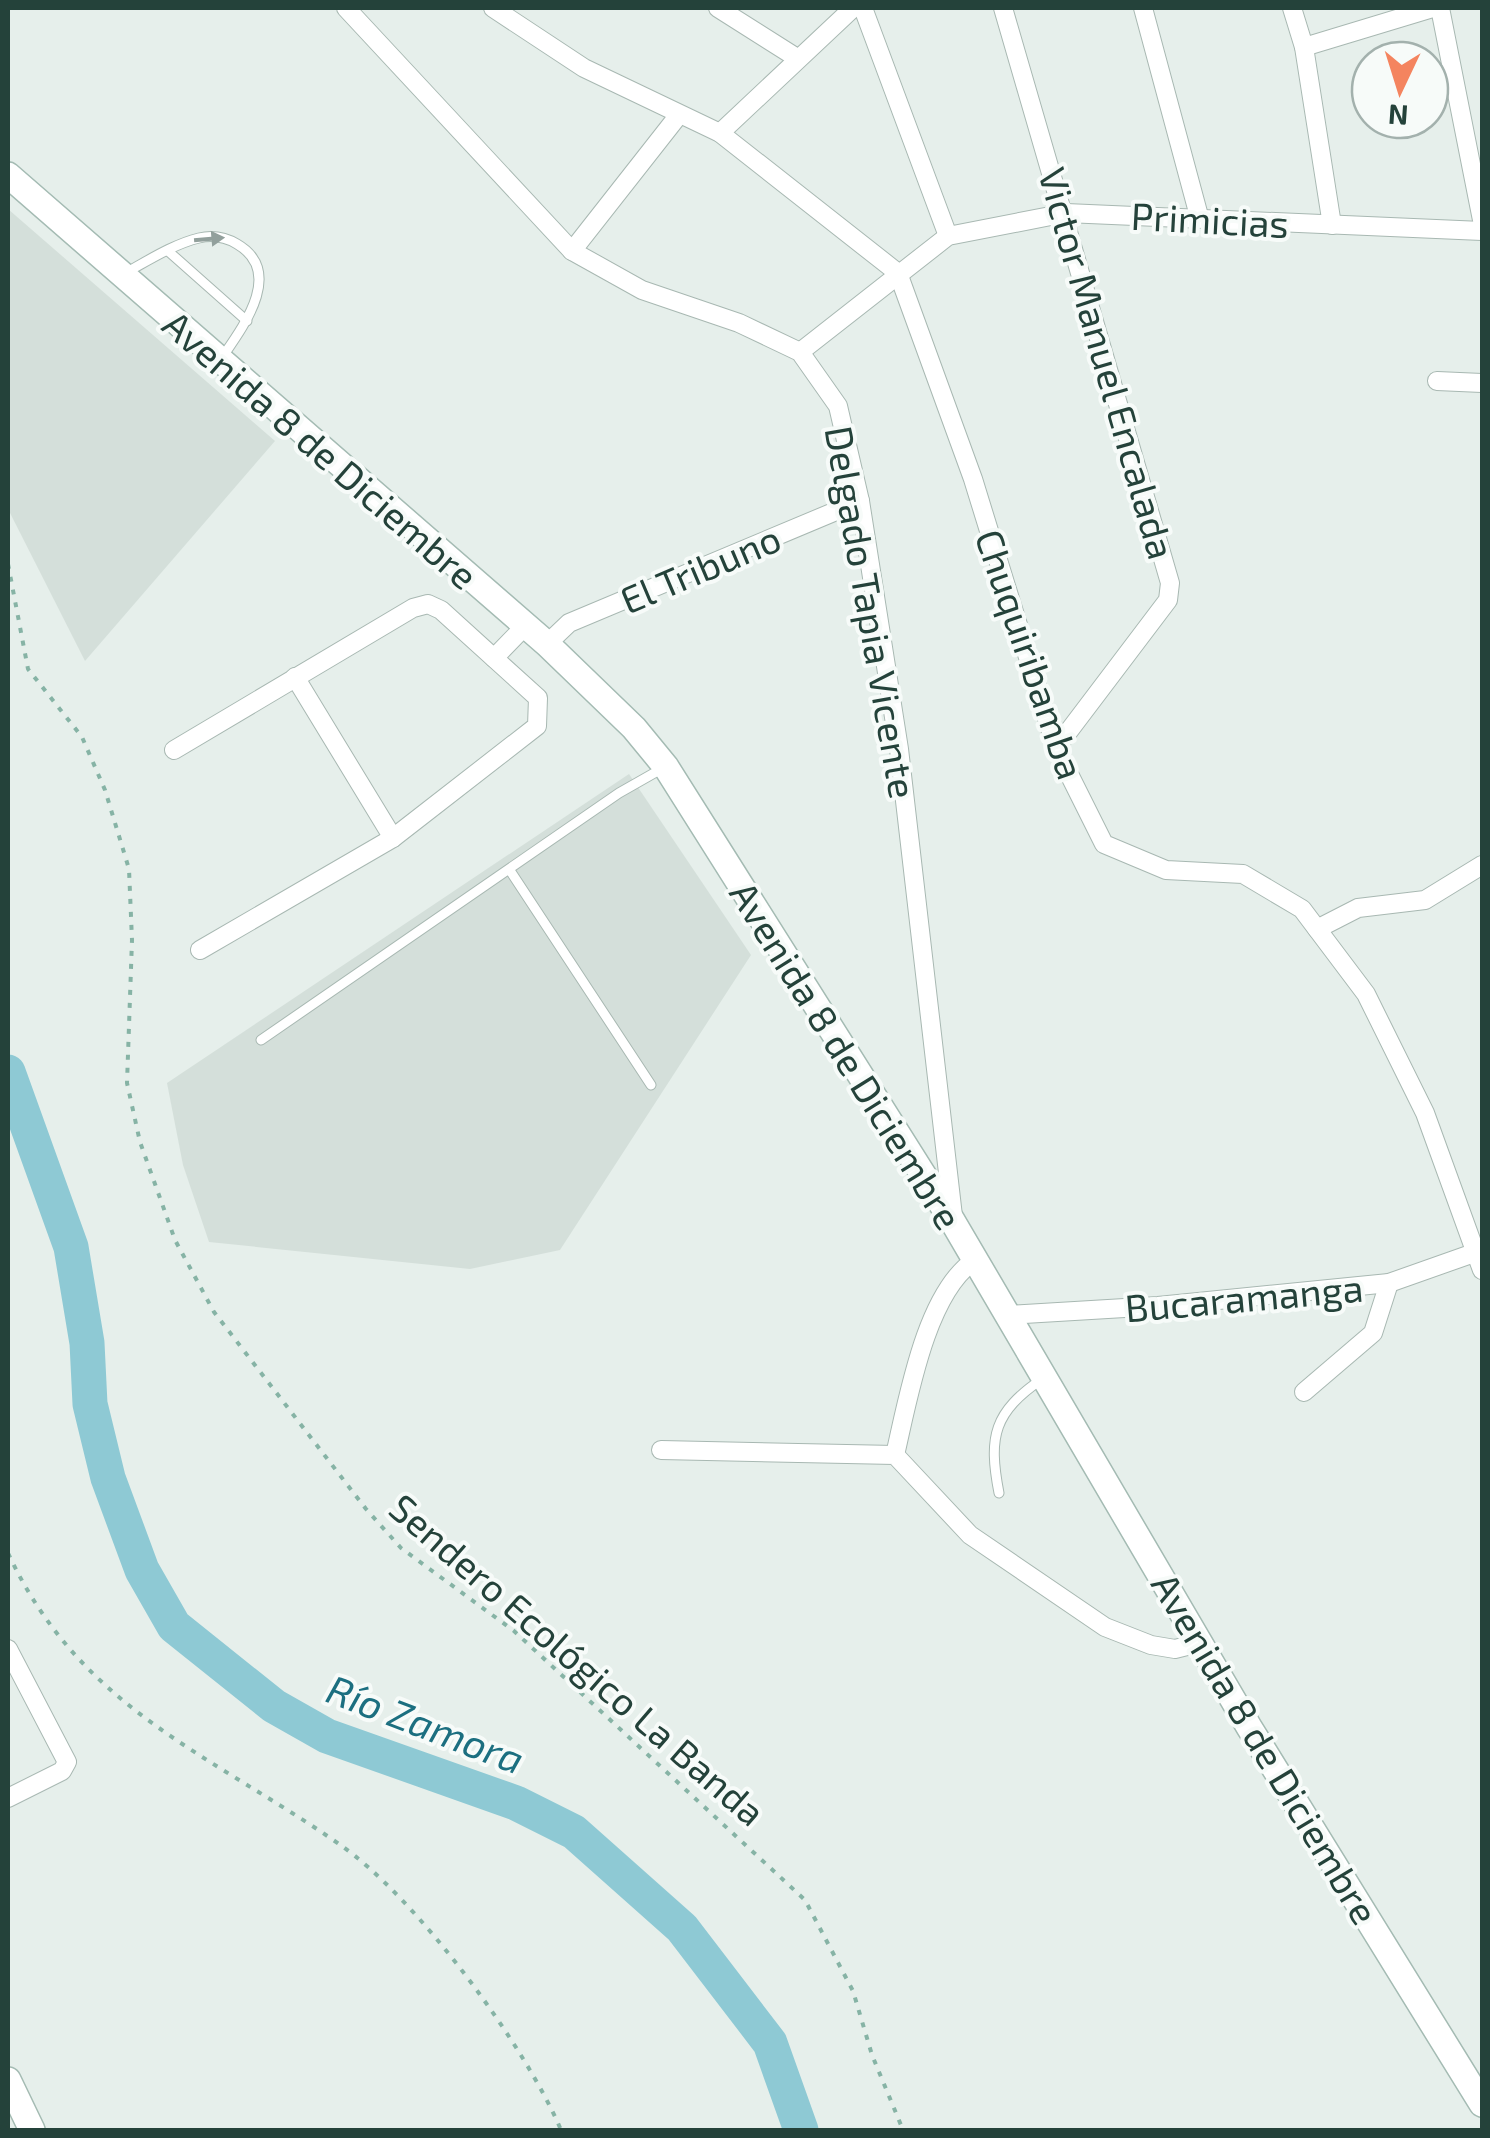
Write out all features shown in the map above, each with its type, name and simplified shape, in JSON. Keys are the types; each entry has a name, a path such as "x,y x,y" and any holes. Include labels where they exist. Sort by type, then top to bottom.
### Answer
{"main road":[{"name":"Avenida 8 de Diciembre","path":"8,176 526,625 634,728 666,767 954,1222 1199,1643 1482,2104"},
{"path":"8,2080 32,2130"}],"street":[{"name":"Delgado Tapia Vicente","path":"346,8 572,251 642,290 739,323 800,352 838,406 860,501 899,749 954,1222"},
{"path":"493,8 584,68 720,133 898,273"},
{"path":"512,22 528,8"},
{"path":"718,8 797,58"},
{"path":"720,133 853,8"},
{"path":"862,8 948,236"},
{"name":"Victor Manuel Encalada","path":"1003,8 1066,213 1170,583 1168,600 1056,748"},
{"path":"1142,8 1199,216"},
{"path":"1292,8 1304,47 1332,226"},
{"path":"1304,47 1436,8 1482,220"},
{"path":"572,251 678,116"},
{"name":"Primicias","path":"800,352 948,236 1066,213 1199,216 1482,232"},
{"name":"Chuquiribamba","path":"898,273 973,480 1056,748 1104,844 1166,870 1243,874 1302,908 1366,994 1425,1114 1482,1270"},
{"path":"1438,381 1482,383"},
{"name":"El Tribuno","path":"547,644 569,623 860,501"},
{"path":"174,750 413,608 428,604 441,610 538,698 537,726 393,838 200,950"},
{"path":"494,658 526,625"},
{"path":"295,678 393,838"},
{"path":"1317,929 1358,908 1424,900 1482,865"},
{"name":"Bucaramanga","path":"1008,1315 1158,1306 1389,1283 1474,1252"},
{"path":"894,1455 939,1300 958,1271 974,1260"},
{"path":"1304,1392 1373,1333 1389,1283"},
{"path":"660,1450 894,1455 970,1535 1105,1628 1150,1646 1175,1649 1199,1643"},
{"path":"8,1648 67,1762 62,1771 8,1798"}],"lane":[{"path":"120,276 199,238 225,237 246,249 260,268 258,295 247,322 219,362"},
{"path":"168,251 247,322"},
{"path":"261,1040 511,872 619,793 666,767"},
{"path":"511,872 651,1085"},
{"path":"998,1492 994,1440 1003,1411 1044,1377"}],"path":[{"name":"Sendero Ecológico La Banda","path":"8,564 28,669 82,737 105,790 129,869 132,940 127,1084 140,1142 176,1240 214,1312 366,1510 402,1548 514,1631 805,1900 854,1990 872,2055 904,2130"},
{"path":"8,1553 28,1598 92,1676 174,1739 342,1846 425,1923 544,2090 561,2130"}],"shaded area":[{"path":"8,209 275,441 85,661 8,509"},
{"path":"629,774 751,955 560,1250 470,1269 209,1242 183,1165 167,1083"}],"waterway":[{"name":"Río Zamora","path":"8,1072 71,1247 87,1343 90,1404 108,1478 142,1570 174,1626 274,1706 327,1736 516,1803 574,1832 682,1928 770,2043 801,2130"}]}
